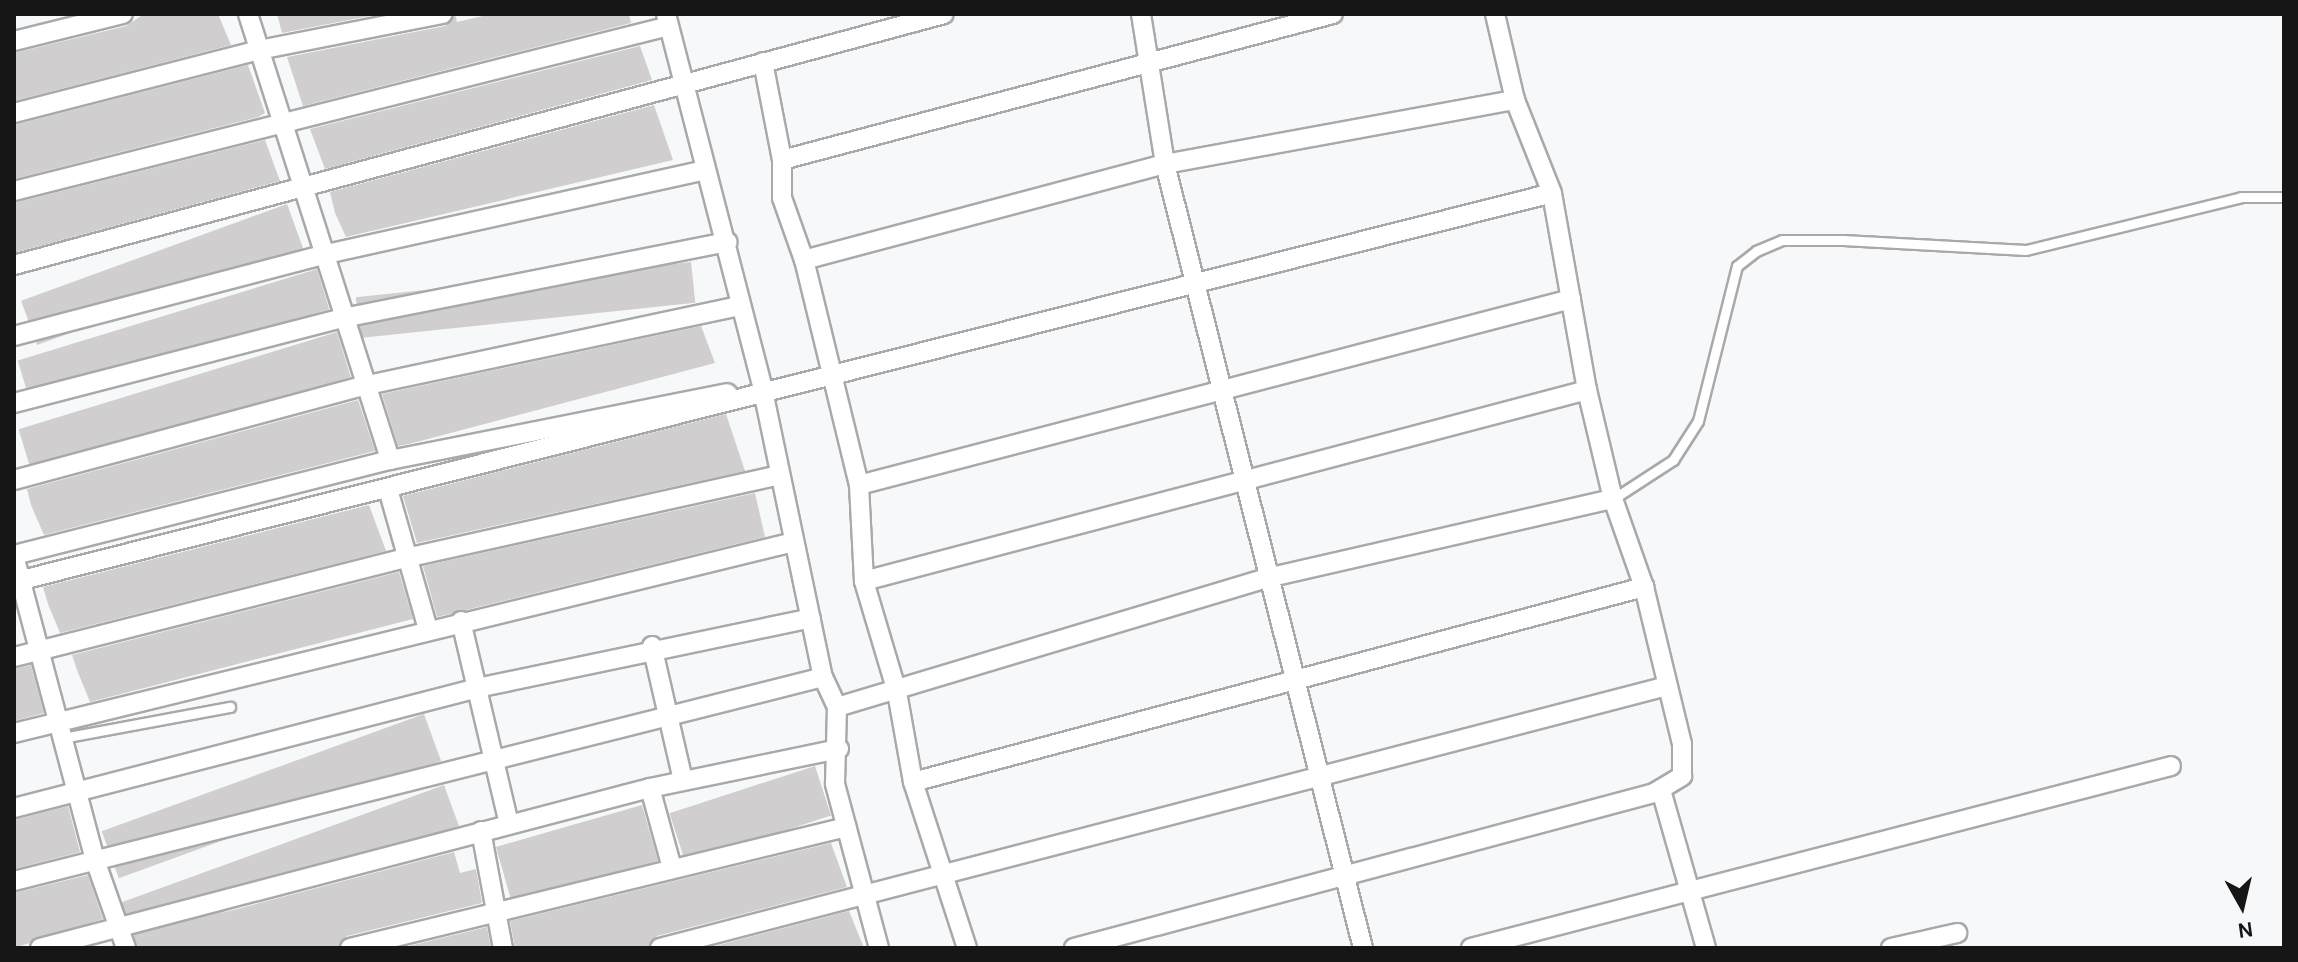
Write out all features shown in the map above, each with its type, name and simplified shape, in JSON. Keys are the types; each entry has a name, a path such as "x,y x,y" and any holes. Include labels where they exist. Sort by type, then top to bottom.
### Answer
{"street":[{"path":"14,41 50,23 123,14"},
{"path":"248,14 363,386 390,460"},
{"path":"14,113 259,50 443,14"},
{"path":"14,265 689,88 763,62 944,14"},
{"path":"1141,14 1165,164 1193,283 1293,680 1321,772 1363,948"},
{"path":"782,160 1333,14"},
{"path":"1074,948 1344,871 1661,790 1683,767 1644,587 1613,499 1587,390 1552,193 1515,100 1495,14"},
{"path":"14,191 278,119 668,20 689,88 706,170 728,242 739,306 762,391 776,476 794,542 823,677 837,707 839,749 835,784 879,948"},
{"path":"763,62 782,160 784,208 804,260 859,485 864,581 897,692 913,782 938,872 967,948"},
{"path":"804,260 1165,164 1515,100"},
{"path":"14,336 322,256 706,170"},
{"path":"126,948 121,926 95,860 14,555 390,460 835,380 1193,283 1552,193"},
{"path":"14,403 343,318 728,242"},
{"path":"859,485 1571,299"},
{"path":"14,480 363,386 739,306"},
{"path":"864,581 1587,390"},
{"path":"19,581 762,391"},
{"path":"14,657 410,557 776,476"},
{"path":"388,489 410,557 428,629"},
{"path":"837,707 897,692 1267,578 1613,499"},
{"path":"14,733 60,729 428,629 794,542"},
{"path":"913,782 1644,587"},
{"path":"14,808 652,646 811,618"},
{"path":"461,621 509,824"},
{"path":"652,646 683,780"},
{"path":"14,881 491,755 666,711 823,677"},
{"path":"660,948 1321,772 1667,686"},
{"path":"40,948 650,788 839,749"},
{"path":"1471,948 2171,766"},
{"path":"650,788 672,868"},
{"path":"1661,790 1706,948"},
{"path":"350,948 846,827"},
{"path":"481,831 503,948"},
{"path":"1891,948 1957,933"}],"lane":[{"path":"1613,499 1673,460 1698,421 1737,266 1756,251 1782,240 1843,240 2026,250 2241,197 2284,197"},
{"path":"60,729 230,707"}],"building":[{"path":"144,14 218,14 231,45 14,101 14,53 126,26"},
{"path":"277,14 380,14 282,33"},
{"path":"455,14 457,22 491,14 629,14 631,23 303,106 287,57 445,26"},
{"path":"640,46 652,80 325,169 310,129"},
{"path":"248,65 265,113 258,117 14,179 14,125"},
{"path":"654,105 673,160 346,237 335,213 330,192"},
{"path":"265,140 280,181 14,253 14,203"},
{"path":"287,204 303,248 37,345 21,301"},
{"path":"691,262 695,303 360,338 356,297"},
{"path":"317,269 329,309 30,401 18,361"},
{"path":"701,326 715,363 409,444 398,446 382,394"},
{"path":"337,332 351,377 32,474 19,429"},
{"path":"358,400 375,451 44,535 31,505 27,489"},
{"path":"726,414 745,471 417,543 403,496"},
{"path":"755,493 765,537 437,617 423,566"},
{"path":"369,505 386,551 60,633 43,587"},
{"path":"399,572 413,619 90,702 72,655"},
{"path":"31,665 44,713 14,721 14,669"},
{"path":"424,714 441,761 119,878 102,831"},
{"path":"815,766 831,815 686,863 669,813"},
{"path":"444,785 459,826 137,944 122,902"},
{"path":"642,805 658,861 512,903 496,847"},
{"path":"68,806 80,852 14,869 14,820"},
{"path":"831,843 847,887 657,936 648,948 515,948 510,921"},
{"path":"454,852 460,873 476,869 482,903 347,936 338,948 138,948 134,936"},
{"path":"88,875 103,919 14,948 14,893"},
{"path":"849,911 864,948 708,948"},
{"path":"487,927 491,948 401,948"}]}
